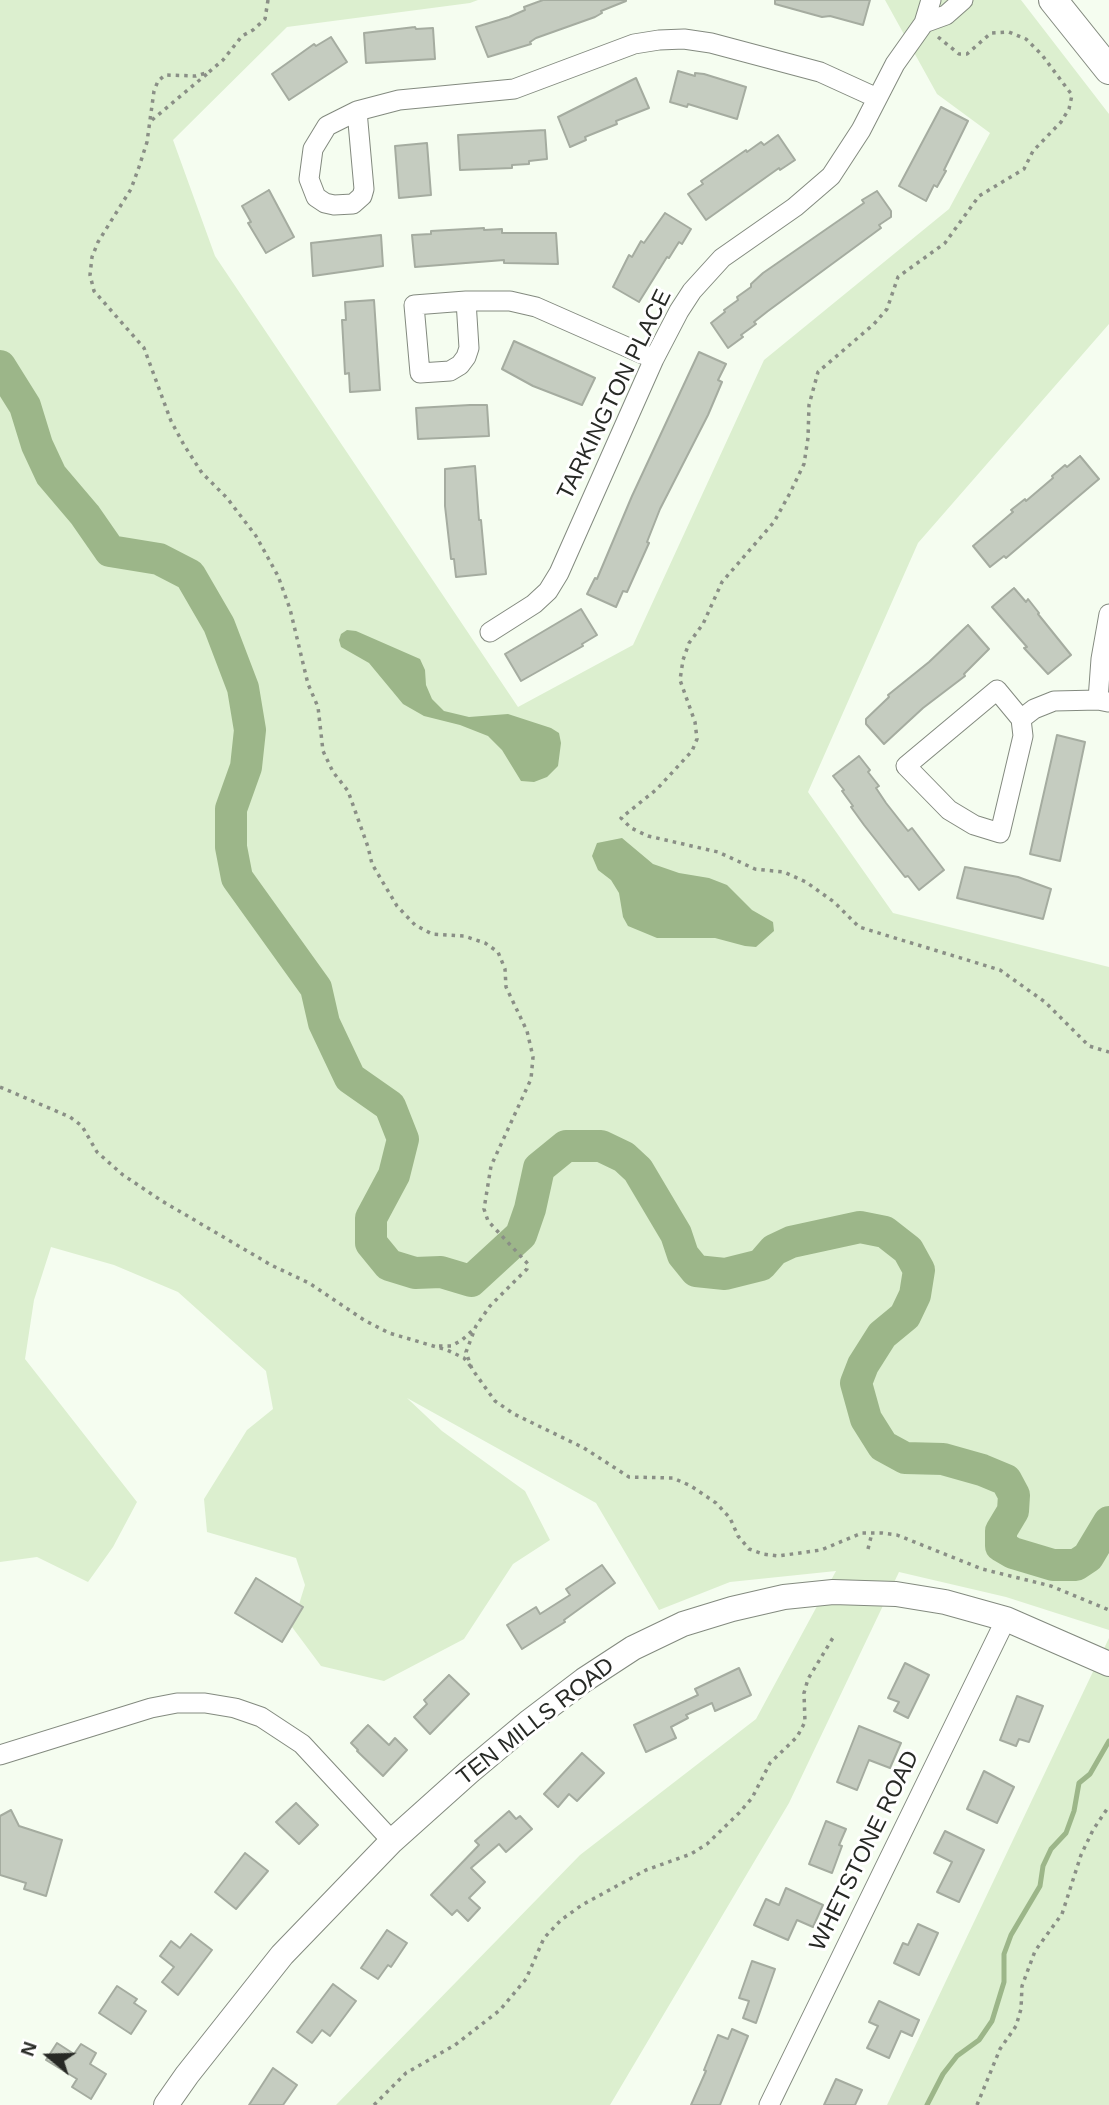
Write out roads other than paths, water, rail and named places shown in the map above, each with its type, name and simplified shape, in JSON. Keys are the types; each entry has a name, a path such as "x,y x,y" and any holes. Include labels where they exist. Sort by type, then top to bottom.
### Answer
{"main road":[{"path":"1053,0 1109,70"}],"street":[{"name":"TARKINGTON PLACE","path":"490,632 534,604 548,591 559,573 654,359 679,311 707,273 722,258 815,192 831,176 846,155 895,64 924,23 932,0"},
{"name":"TARKINGTON PLACE","path":"924,23 946,16 963,0"},
{"path":"357,111 364,189 362,196 353,204 334,205 316,197 311,187 309,166 313,149 327,126 357,111 399,100 514,89 611,52 659,40 684,39 711,43 820,72 877,98"},
{"path":"466,301 510,301 536,307 654,359"},
{"path":"1021,719 1034,709 1054,701 1104,701 1101,659 1109,614"},
{"path":"997,690 1021,719 1023,736 1000,833 974,825 949,810 906,766 997,690"},
{"name":"TEN MILLS ROAD","path":"166,2105 282,1955 393,1841 469,1772 584,1680 633,1648 683,1624 784,1597 833,1592 896,1594 945,1602 1006,1619 1109,1664"},
{"name":"WHETSTONE ROAD","path":"769,2105 1006,1619"},
{"path":"0,1755 151,1708 177,1703 205,1703 235,1708 261,1717 302,1744 393,1841"}],"waterway":[{"path":"0,366 25,406 37,445 51,475 85,515 110,551 159,559 190,575 219,625 243,688 250,730 246,767 231,809 231,847 237,878 316,988 324,1023 350,1078 390,1106 403,1139 394,1175 371,1218 371,1243 389,1265 415,1273 441,1272 471,1281 521,1235 539,1168 566,1146 601,1146 624,1157 638,1170 676,1234 683,1255 696,1271 725,1274 761,1265 774,1250 791,1242 860,1227 885,1232 908,1250 919,1270 915,1295 905,1316 882,1335 863,1365 856,1383 866,1419 883,1446 905,1458 943,1459 1006,1480 1014,1495 1013,1511 1001,1531 1001,1546 1013,1553 1053,1565 1076,1565 1088,1557 1109,1522"},
{"path":"927,2105 943,2074 957,2056 979,2040 992,2021 1004,1982 1004,1954 1011,1935 1040,1886 1043,1866 1051,1849 1066,1833 1074,1811 1079,1783 1090,1774 1109,1741"}]}
